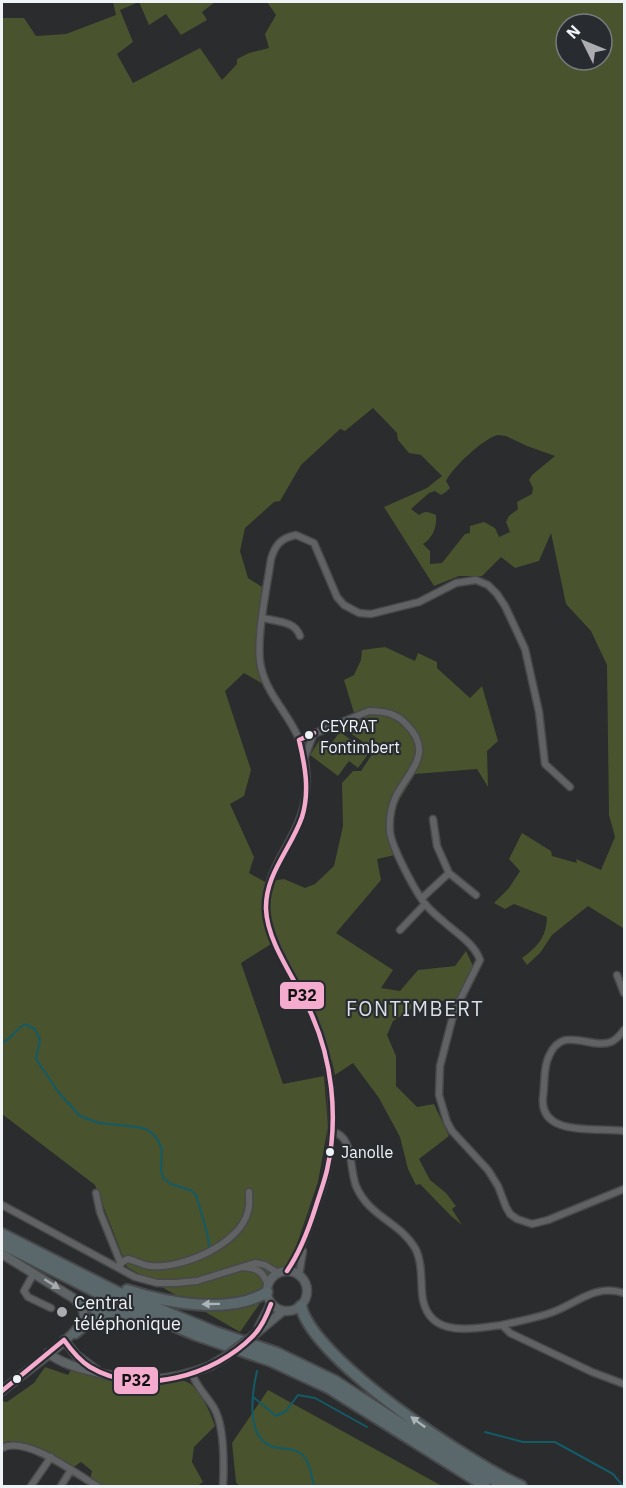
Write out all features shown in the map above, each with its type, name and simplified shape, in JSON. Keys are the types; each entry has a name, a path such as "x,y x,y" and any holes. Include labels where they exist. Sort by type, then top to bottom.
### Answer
{"highway":[{"path":"2,1234 93,1281 163,1312 277,1353 334,1381 429,1442 504,1486"},
{"path":"2,1244 114,1301 196,1335 272,1360 329,1388 485,1486"},
{"path":"93,1281 164,1300 204,1304 255,1300 267,1289"},
{"path":"78,1301 104,1312 125,1313 173,1331 196,1335"},
{"path":"301,1306 308,1324 339,1360 367,1385 456,1449 521,1486"},
{"path":"75,1333 104,1312"}],"street":[{"path":"267,1289 274,1276 283,1272 297,1258 305,1239 327,1171 332,1132 330,1083 323,1045 306,1000 273,936 266,913 266,897 270,880 278,861 298,828 306,792 304,759 299,740 267,686 261,668 259,650 274,549 280,541 296,535 314,543 337,597 344,605 359,613 371,614 419,602 456,583 476,580 488,585 505,606 525,649 540,712 545,764 570,787"},
{"path":"263,618 293,625 300,636"},
{"path":"299,740 369,711 391,712 410,727 418,745 417,763 395,797 391,808 390,832 393,845 424,901 472,946 480,960 454,1012 440,1066 438,1095 452,1131 488,1170 510,1214 532,1224 607,1198 624,1189"},
{"path":"304,759 314,733"},
{"path":"433,819 437,846 449,873 476,895"},
{"path":"400,930 449,873"},
{"path":"617,975 624,993"},
{"path":"624,1030 611,1042 598,1043 574,1038 560,1042 548,1057 543,1106 548,1118 565,1128 624,1131"},
{"path":"332,1132 343,1136 346,1141 352,1174 363,1200 373,1211 401,1232 416,1251 421,1270 422,1296 427,1310 446,1328 502,1324 552,1312 595,1292 606,1290 624,1293"},
{"path":"120,1263 129,1259 152,1267 180,1263 216,1250 240,1229 248,1213 249,1192"},
{"path":"96,1193 100,1212 123,1270"},
{"path":"2,1205 135,1277 158,1283 197,1281 255,1263 299,1276 303,1280 307,1290 301,1306 284,1311 271,1304"},
{"path":"299,1276 305,1239"},
{"path":"2,1254 78,1301 84,1316 75,1333 2,1391"},
{"path":"239,1267 259,1270 264,1274 271,1304 254,1335"},
{"path":"34,1273 24,1292 28,1297 51,1308"},
{"path":"48,1353 55,1359 78,1368 144,1381 192,1373 228,1355 284,1311"},
{"path":"502,1324 510,1333 592,1372 624,1384"},
{"path":"64,1340 76,1355 92,1368 110,1376"},
{"path":"192,1373 198,1387 215,1410 223,1444 225,1463 223,1486"},
{"path":"2,1448 10,1444 51,1457 97,1486"},
{"path":"31,1486 51,1457"},
{"path":"61,1486 71,1470"}],"green space":[{"path":"113,2 139,2 120,10 133,42 117,54 133,83 200,48 222,80 237,64 237,59 269,48 265,34 276,15 267,2 624,2 624,937 623,928 588,906 552,935 540,953 527,965 522,958 540,941 545,931 547,917 514,904 505,909 494,903 509,888 520,871 509,859 522,833 551,851 552,856 577,863 576,859 601,870 615,837 609,815 607,665 591,631 566,604 551,533 539,561 515,568 501,557 482,576 459,576 434,586 384,507 427,488 442,476 421,455 409,453 398,440 397,433 373,408 345,431 340,429 301,465 280,501 274,502 245,528 240,551 248,578 262,587 256,651 263,684 244,673 225,691 251,770 244,796 230,804 254,857 249,873 265,882 284,879 305,888 315,884 334,866 343,826 342,783 353,771 361,771 375,750 344,729 354,713 344,680 354,675 361,660 362,650 385,647 415,661 418,653 437,662 437,668 470,698 482,686 498,741 487,751 488,787 477,769 415,774 388,818 395,855 377,859 381,880 336,933 393,970 381,988 400,991 418,970 455,966 466,951 473,966 455,1002 426,999 393,1021 387,1035 396,1056 396,1086 417,1107 434,1104 449,1136 419,1159 430,1180 446,1193 456,1206 452,1209 462,1225 420,1184 416,1185 408,1169 400,1137 379,1098 353,1063 335,1075 332,1061 271,944 241,963 283,1084 324,1076 328,1126 318,1182 293,1256 240,1332 127,1267 95,1185 2,1114 2,18 24,18 36,36 66,34 116,15","holes":["497,435 506,436 555,456 529,480 533,488 532,494 517,502 518,509 509,516 506,522 510,532 499,537 495,528 484,522 470,526 470,533 465,534 442,563 430,564 430,551 423,544 434,532 436,515 427,512 419,515 411,509 429,493 435,491 441,495 446,492 450,488 446,481 476,448"]},
{"path":"139,2 215,2 202,12 207,20 181,35 166,14 149,25"},
{"path":"340,732 369,753 358,768 349,761 338,776 310,755 320,739 329,746"},
{"path":"45,1367 68,1375 72,1368 129,1384 154,1385 180,1380 189,1383 201,1397 215,1426 194,1447 192,1462 203,1482 197,1486 102,1486 90,1480 92,1471 81,1462 71,1469 48,1452 8,1441 2,1445 2,1401 7,1402 34,1383"},
{"path":"268,1390 442,1486 239,1486 236,1482 232,1443"}],"waterway":[{"path":"2,1043 25,1024 35,1029 40,1040 36,1059 59,1093 80,1116 99,1123 138,1127 148,1130 156,1137 162,1149 161,1171 164,1179 196,1195 209,1246"},
{"path":"257,1371 252,1402 254,1425 258,1434 264,1442 273,1447 300,1453 310,1468 314,1486"},
{"path":"253,1397 276,1416 286,1411 298,1395 315,1398 367,1427"},
{"path":"485,1432 523,1442 555,1442 613,1474 623,1486"}],"transit line":[{"name":"P32","path":"287,1271 306,1233 327,1170 331,1150 333,1108 328,1067 317,1028 276,947 266,909 270,884 297,829 306,798 306,778 299,740 314,733"},
{"name":"P32","path":"2,1391 64,1340 86,1364 110,1376 153,1381 176,1378 218,1362 237,1350 259,1329 271,1304"}],"place":[{"name":"CEYRAT Fontimbert","path":"309,735"},
{"name":"Janolle","path":"330,1152"},
{"name":"Central téléphonique","path":"62,1312"}],"district":[{"name":"FONTIMBERT","path":"415,1008"}]}
